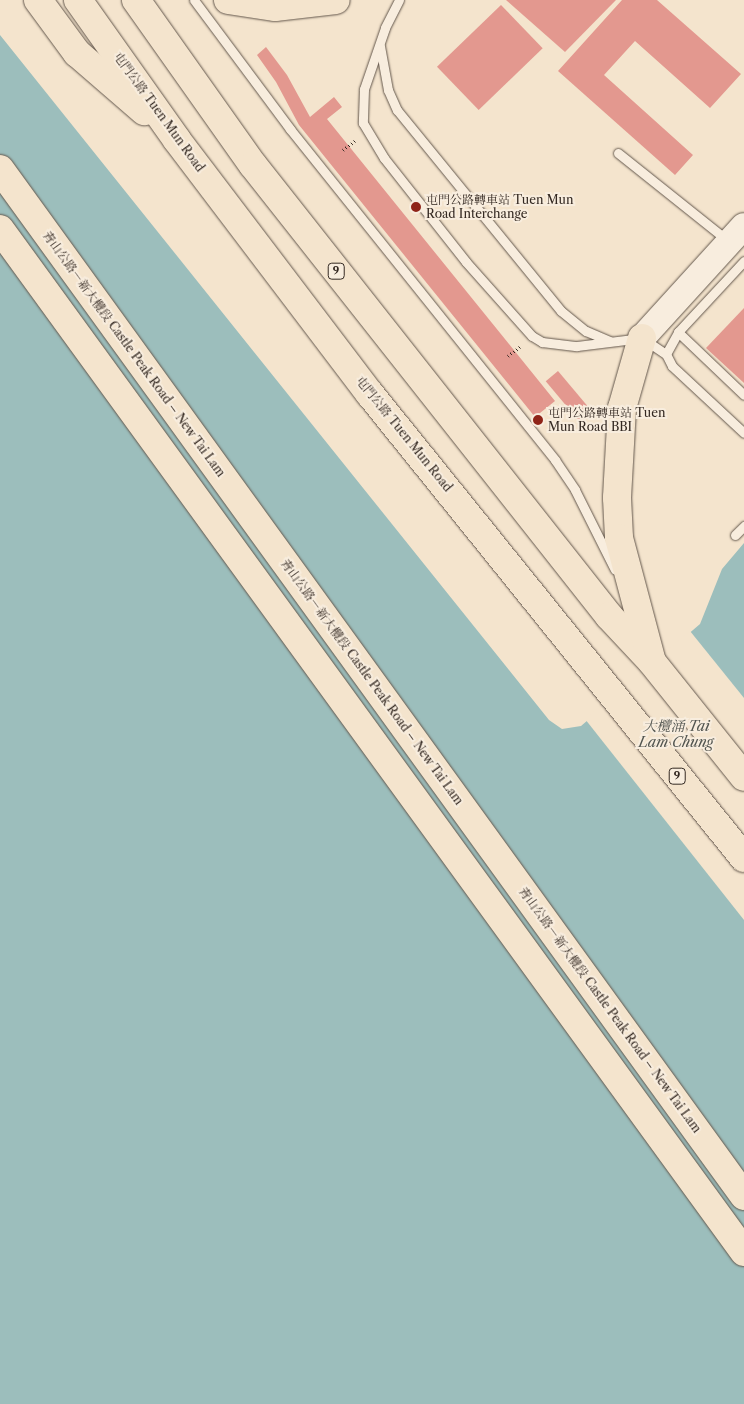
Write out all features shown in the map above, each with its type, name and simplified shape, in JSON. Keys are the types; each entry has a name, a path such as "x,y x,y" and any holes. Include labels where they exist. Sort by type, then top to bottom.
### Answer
{"main road":[{"path":"38,0 77,54 177,140"},
{"name":"屯門公路 Tuen Mun Road","path":"78,0 177,140 370,394 744,858"},
{"name":"9","path":"136,0 259,173 609,616 652,662 744,778"},
{"path":"228,0 275,7 336,0"},
{"name":"青山公路－新大欖段 Castle Peak Road – New Tai Lam","path":"0,169 744,1196"},
{"path":"0,228 744,1252"},
{"path":"652,662 619,538 617,465 622,408 642,338 739,243"}],"lane":[{"path":"194,0 290,129 555,460 579,498 640,622"},
{"path":"399,0 380,46 361,107 366,132 384,158 488,288 532,336 562,345 615,342 642,338 666,354 672,366 744,433"},
{"path":"380,46 392,102 415,132 561,311 586,331 615,342"},
{"path":"618,153 739,243 678,332 666,354"},
{"path":"678,332 744,395"},
{"path":"735,535 744,526"}],"water":[{"path":"0,35 549,720 562,729 581,726 700,624 722,569 744,543 744,1404 0,1404"}],"pier":[{"name":"大欖涌 Tai Lam Chung","path":"690,631 744,698 744,920 585,719"}],"building":[{"path":"506,0 616,0 565,52"},
{"path":"622,0 657,0 741,74 710,108 635,41 604,75 693,155 675,175 558,71"},
{"path":"501,5 543,48 479,110 437,67"},
{"path":"266,47 287,75 310,117 334,97 342,107 327,119 555,401 535,417 299,125 276,82 257,55"},
{"path":"744,308 744,383 706,348"},
{"path":"558,371 592,412 580,422 546,381"}],"place":[{"name":"屯門公路轉車站 Tuen Mun Road Interchange","path":"416,207"},
{"name":"屯門公路轉車站 Tuen Mun Road BBI","path":"538,420"}]}
